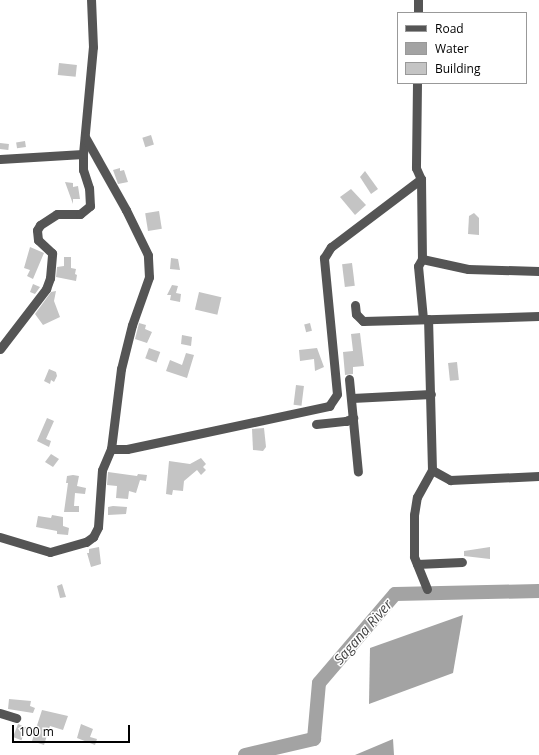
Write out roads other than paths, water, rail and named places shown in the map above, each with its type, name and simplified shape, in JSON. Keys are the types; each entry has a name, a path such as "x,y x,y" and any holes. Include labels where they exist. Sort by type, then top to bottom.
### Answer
{"street":[{"path":"0,350 46,289 50,278 52,253 38,240 37,230 40,225 57,214 80,214 90,206 89,188 83,170 83,154 93,47 90,0"},
{"path":"418,0 418,12"},
{"path":"417,84 416,168 421,179 422,259 418,266 425,319 431,394 432,470 415,506 414,556 427,590"},
{"path":"0,537 50,552 93,537 99,521 102,470 110,449 121,369 132,325 149,277 148,256 126,210 85,137"},
{"path":"0,159 83,154"},
{"path":"110,449 127,449 329,406 337,394 324,258 331,247 421,179"},
{"path":"422,259 468,269 539,271"},
{"path":"356,305 356,314 362,321 539,316"},
{"path":"349,379 358,472"},
{"path":"352,398 431,394"},
{"path":"316,424 346,421 353,418"},
{"path":"432,470 450,480 539,476"},
{"path":"417,564 462,562"},
{"path":"0,713 16,718"}],"water":[{"path":"463,615 453,673 369,704 370,648"},
{"path":"393,739 394,755 355,755"}],"waterway":[{"name":"Sagana River","path":"245,755 314,739 319,683 395,594 539,591"}]}
